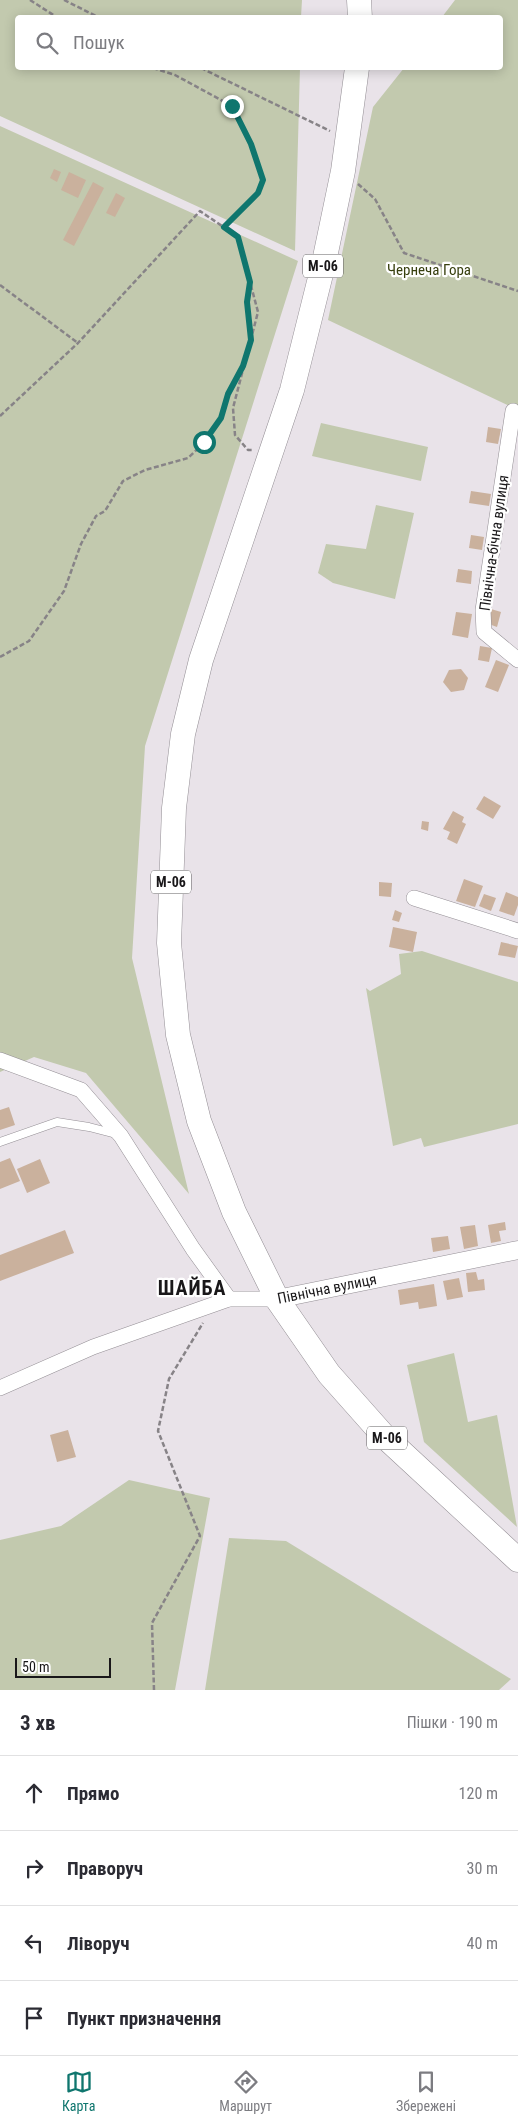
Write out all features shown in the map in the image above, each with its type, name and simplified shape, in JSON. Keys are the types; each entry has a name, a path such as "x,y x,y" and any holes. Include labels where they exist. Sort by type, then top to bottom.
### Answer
{"highway":[{"path":"360,0 360,15"},
{"name":"М-06","path":"357,70 343,171 324,262 292,390 201,660 183,734 174,808 169,943 178,1035 199,1121 234,1212 277,1299 329,1374 384,1436 518,1560"}],"street":[{"name":"Північна-бічна вулиця","path":"513,411 483,610 484,632 518,660"},
{"path":"414,898 518,931"},
{"path":"0,1060 80,1090 121,1136 193,1249 222,1302"},
{"name":"Північна вулиця","path":"0,1388 93,1347 222,1302 277,1299 518,1250"}],"lane":[{"path":"0,1142 57,1122 90,1127 121,1136"}],"path":[{"path":"30,0 53,15"},
{"path":"64,0 94,15"},
{"path":"159,70 175,75 232,106 251,144 263,180 258,193 224,227"},
{"path":"206,70 348,140"},
{"path":"343,171 375,199 404,253 518,290"},
{"path":"0,416 78,343 200,211 238,237 258,312 233,408 234,435 248,450 272,451"},
{"path":"0,657 29,641 64,590 81,544 96,516 105,512 124,481 145,470 188,458 204,442 221,418 228,394 243,366 251,340 247,302 250,282"},
{"path":"0,285 78,343"},
{"path":"154,1690 152,1623 200,1536 158,1431 169,1379 222,1302"}],"green space":[{"path":"0,0 302,0 301,15 15,15 15,70 300,70 295,251 0,116"},
{"name":"Чернеча Гора","path":"455,0 518,0 518,410 328,320 373,107 402,70 503,70 503,15 444,15"},
{"path":"0,126 298,261 145,746 132,958 189,1194 86,1073 34,1057 0,1072"},
{"path":"321,423 428,447 421,481 312,456"},
{"path":"376,505 414,513 395,599 333,583 318,573 326,544 366,549"},
{"path":"422,951 518,982 518,1124 424,1147 421,1138 393,1146 366,988 370,991 401,974 399,954"},
{"path":"454,1353 468,1422 497,1415 517,1527 424,1442 407,1365"},
{"path":"129,1480 210,1498 175,1690 0,1690 0,1540 61,1526"},
{"path":"229,1538 286,1541 511,1679 499,1690 205,1690"}],"building":[{"path":"54,169 61,172 57,182 50,178"},
{"path":"69,172 86,180 78,198 61,190"},
{"path":"93,182 104,188 74,246 63,240"},
{"path":"116,193 125,198 115,217 106,213"},
{"path":"488,427 501,429 498,444 486,442"},
{"path":"471,491 491,494 489,506 469,503"},
{"path":"471,535 484,537 482,550 469,548"},
{"path":"458,569 472,571 471,584 456,582"},
{"path":"491,609 501,612 497,627 486,623"},
{"path":"456,612 472,614 468,638 452,635"},
{"path":"480,646 492,648 489,662 478,660"},
{"path":"496,660 509,665 498,692 485,687"},
{"path":"461,669 468,678 464,690 451,692 443,682 449,670"},
{"path":"484,796 501,806 493,819 476,809"},
{"path":"453,811 464,817 462,822 466,824 457,844 447,839 450,832 443,829"},
{"path":"422,821 429,822 428,831 421,829"},
{"path":"464,879 483,886 475,907 456,901"},
{"path":"379,882 392,883 391,897 379,896"},
{"path":"506,892 518,897 518,905 514,916 499,911"},
{"path":"484,894 496,898 491,911 479,906"},
{"path":"395,910 402,913 399,922 392,920"},
{"path":"393,927 417,932 413,952 389,947"},
{"path":"501,942 518,946 515,958 498,955"},
{"path":"9,1107 15,1125 0,1130 0,1110"},
{"path":"10,1158 20,1181 0,1189 0,1162"},
{"path":"40,1159 50,1183 27,1193 17,1169"},
{"path":"505,1222 506,1230 499,1231 501,1241 491,1243 488,1225"},
{"path":"475,1225 478,1246 464,1249 460,1227"},
{"path":"65,1230 74,1253 0,1281 0,1255"},
{"path":"448,1236 450,1249 433,1252 431,1238"},
{"path":"476,1272 478,1280 484,1279 485,1290 468,1292 466,1273"},
{"path":"459,1278 463,1297 447,1300 443,1281"},
{"path":"434,1284 437,1306 419,1309 418,1302 400,1305 398,1290"},
{"path":"68,1430 76,1457 57,1462 50,1435"}],"district":[{"name":"ШАЙБА","path":"192,1288"}],"route":[{"path":"204,442 221,418 228,394 243,366 251,340 247,302 250,282 238,237 224,227 258,193 263,180 251,144 232,106"}]}
